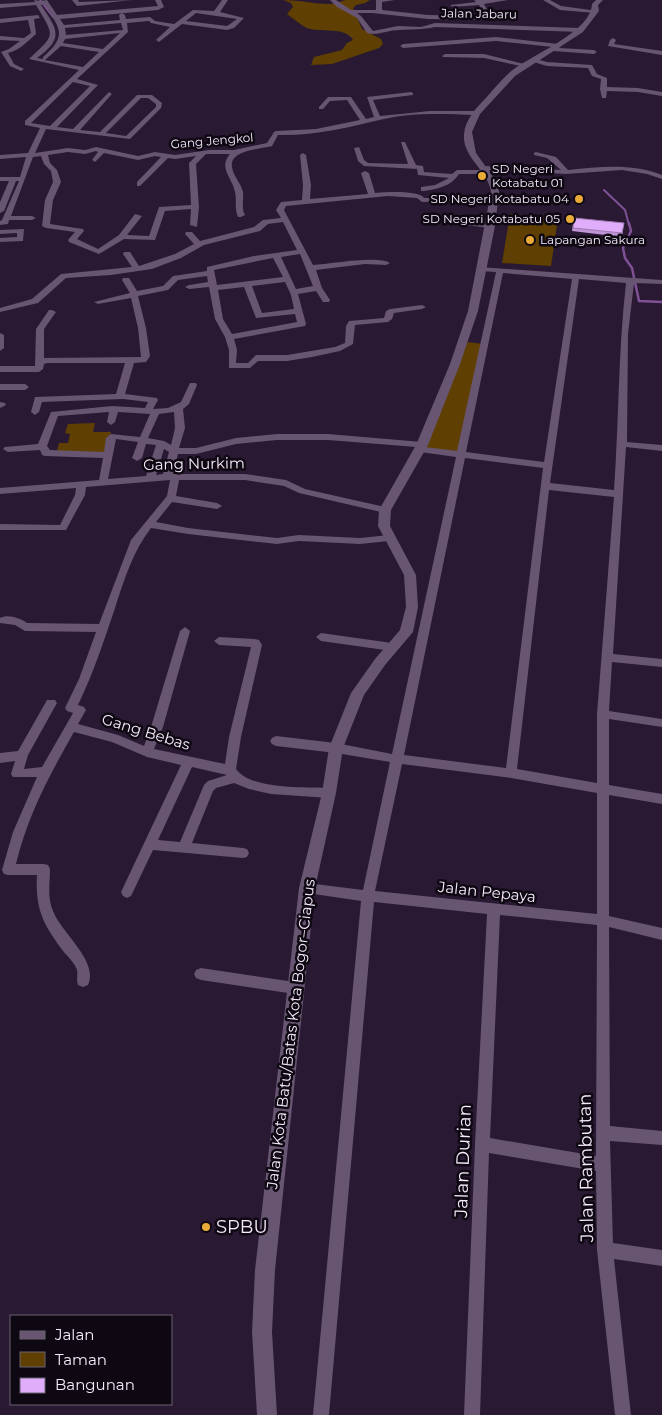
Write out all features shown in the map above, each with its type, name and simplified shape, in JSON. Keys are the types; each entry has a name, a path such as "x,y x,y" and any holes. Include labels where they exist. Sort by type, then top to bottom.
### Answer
{"main road":[{"path":"385,510 421,447 455,364 474,311 490,226 494,184 486,170 472,153 468,140 468,132 476,113 512,74 528,62 556,48 580,30 595,11 595,4 600,0"},
{"name":"Jalan Kota Batu/Batas Kota Bogor–Ciapus","path":"267,1415 262,1340 265,1270 307,888 329,793 336,748 358,694 392,647 406,632 413,598 410,575 389,538 383,523 385,510"}],"street":[{"path":"75,0 77,4 129,0"},
{"path":"1,21 158,8 161,7 158,0"},
{"path":"216,13 225,0"},
{"name":"Jalan Jabaru","path":"333,0 339,6 361,19 369,32 373,34 394,29 423,28 435,25 580,30"},
{"path":"379,11 379,0 392,0"},
{"path":"453,5 505,0"},
{"path":"546,0 560,8 595,11"},
{"path":"352,12 379,11 428,17 490,17 479,1"},
{"path":"0,6 13,3 41,2 42,12 54,16 62,27 63,37 60,46 42,61"},
{"path":"1,21 8,16 13,3"},
{"path":"121,11 126,31"},
{"path":"159,40 193,12 216,13 240,17 241,19 232,27 227,28 181,22"},
{"path":"50,46 54,16"},
{"path":"21,69 12,65 4,52 11,51 28,40 34,33 31,19"},
{"path":"62,27 153,22 174,26"},
{"path":"63,37 126,31"},
{"path":"101,135 138,97 150,96 159,103 160,107 131,138 101,135 27,124 71,80 126,31"},
{"path":"0,38 28,40"},
{"path":"403,46 496,39 594,52"},
{"path":"613,40 610,44 662,53"},
{"path":"632,41 662,46"},
{"path":"84,69 32,59 50,46 104,52"},
{"path":"445,56 478,55 528,62 590,66 594,75 604,78 604,97"},
{"path":"29,156 48,127 95,85 71,80"},
{"path":"603,89 638,90 662,94"},
{"path":"75,131 109,94"},
{"path":"378,119 369,98 411,94"},
{"path":"321,108 328,100 349,98 364,121"},
{"name":"Gang Jengkol","path":"0,157 29,156 68,150 82,152 95,149 138,158 155,154 166,156 236,152 270,145 276,133 298,134 423,110 476,113"},
{"path":"0,224 5,222 23,179 35,134 32,125"},
{"path":"402,143 413,167"},
{"path":"357,148 361,161 366,165 421,167 420,174 455,176"},
{"path":"95,160 103,150"},
{"path":"236,152 228,160 228,167 239,192 239,211 241,216"},
{"path":"194,225 195,207 192,164 204,153"},
{"path":"44,154 47,164 54,170 57,182 50,200 46,226 80,231 72,240 98,263 137,270 159,264 215,239 250,229 258,230 263,223 285,220"},
{"path":"536,154 545,154 554,158 566,172"},
{"path":"304,155 307,185 306,201"},
{"path":"140,184 166,156"},
{"path":"424,189 444,184 455,176 457,172 486,170 566,172 622,167 661,173"},
{"path":"365,173 372,196"},
{"path":"0,179 23,179"},
{"path":"0,211 13,179"},
{"path":"326,300 318,288 311,268 285,220 280,206 289,202 410,194 420,196 422,200 449,199 493,203"},
{"path":"122,237 133,241 152,238 162,206 195,207"},
{"path":"0,310 35,301 64,276 98,263 138,216"},
{"path":"7,218 32,218"},
{"path":"457,222 490,226"},
{"path":"133,241 142,229"},
{"path":"0,232 21,231 20,239 0,240"},
{"path":"189,234 199,245"},
{"path":"303,251 210,268 219,319 229,337 233,353 232,366 248,366 256,358 287,358 346,346 350,341 350,326 352,323 385,320 388,319 390,310 422,307"},
{"path":"127,254 137,270"},
{"path":"229,337 260,330 299,325 302,322 288,279 276,255"},
{"path":"311,268 371,262 386,263"},
{"path":"483,269 662,282"},
{"path":"321,1415 368,896 500,270"},
{"path":"98,302 165,288 170,286 176,278 211,273"},
{"path":"511,772 545,486 576,276"},
{"path":"189,288 288,279"},
{"path":"40,362 143,360 146,356 145,340 134,295 129,282 126,280"},
{"name":"Jalan Rambutan","path":"623,1415 605,1250 602,788 603,714 622,444 624,334 635,281"},
{"path":"247,283 259,316 299,311"},
{"path":"293,292 318,288"},
{"path":"0,369 39,369 40,329 52,312"},
{"path":"0,335 0,348"},
{"path":"120,396 130,360"},
{"path":"42,447 54,414 114,409 152,410 175,408 185,404 192,385"},
{"path":"0,387 25,387"},
{"path":"35,412 38,399 120,396 169,403 175,408 180,428 173,451 172,495 136,540 117,586 85,679 71,708 80,710 44,772 4,870 44,869 44,903 53,923 74,958 82,965 84,972 83,981"},
{"path":"138,458 142,440 150,427 154,400"},
{"path":"111,422 114,409"},
{"path":"102,483 111,437 117,436 161,443 173,451 196,451 236,441 277,437 328,437 421,447 460,456 549,466"},
{"path":"150,479 161,443"},
{"path":"622,444 662,448"},
{"path":"8,449 42,447"},
{"path":"42,447 46,453 109,455"},
{"name":"Gang Nurkim","path":"0,491 171,477 256,478 286,484 302,491 336,500 385,510"},
{"path":"0,527 63,528 80,495 81,485"},
{"path":"545,486 618,494"},
{"path":"169,498 217,506"},
{"path":"148,524 188,531 276,541 299,538 360,541 389,538"},
{"path":"4,620 18,622 25,627 64,626 102,628"},
{"path":"147,752 157,727 185,631"},
{"path":"321,637 392,647"},
{"path":"184,849 208,788 212,784 233,774 235,737 256,645 255,643 219,641"},
{"path":"607,657 662,664"},
{"path":"44,772 17,774 22,755 50,703"},
{"path":"603,714 662,722"},
{"name":"Gang Bebas","path":"71,727 114,738 147,752 233,774 242,782 275,789 329,793"},
{"path":"276,741 336,748 397,759 511,772 662,800"},
{"path":"0,758 22,755"},
{"path":"128,892 188,763"},
{"path":"150,845 243,853"},
{"name":"Jalan Pepaya","path":"307,888 604,920 662,934"},
{"name":"Jalan Durian","path":"472,1415 482,1144 494,909"},
{"path":"201,974 295,988"},
{"path":"604,1133 662,1138"},
{"path":"482,1144 603,1165"},
{"path":"605,1250 662,1258"}],"green space":[{"path":"283,0 334,4 346,0 370,0 353,8 362,29 381,39 383,44 379,48 332,64 311,65 314,57 342,50 347,43 353,40 338,31 305,27 287,14 293,7 291,3"},
{"name":"Lapangan Sakura","path":"510,214 558,218 551,266 502,263"},
{"path":"467,342 483,344 458,452 422,447 451,385"},
{"path":"95,423 93,432 111,432 106,455 56,455 59,443 68,443 70,434 65,433 68,424"}],"building":[{"path":"574,218 624,223 622,233 573,228"}],"waterway":[{"path":"40,0 53,17"},
{"path":"604,190 625,210 629,225"},
{"path":"629,223 631,231 623,248 625,258 632,268 639,301 662,302"}],"place":[{"name":"SD Negeri Kotabatu 01","path":"482,176"},
{"name":"SD Negeri Kotabatu 04","path":"579,199"},
{"name":"SD Negeri Kotabatu 05","path":"570,219"},
{"name":"Lapangan Sakura","path":"530,240"},
{"name":"SPBU","path":"206,1227"}]}
